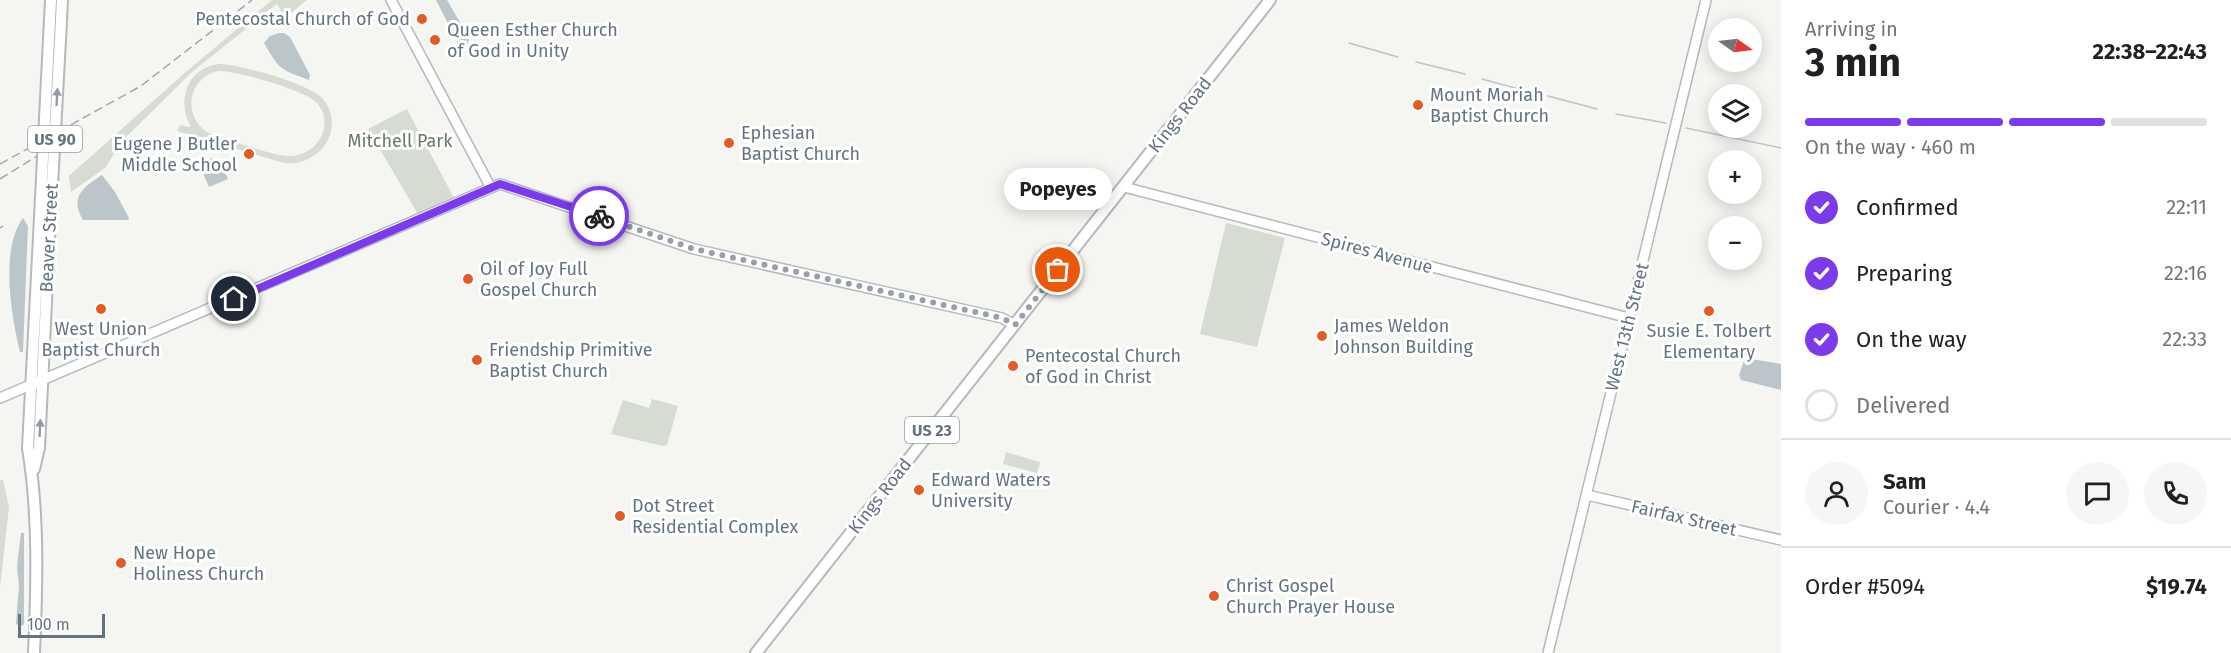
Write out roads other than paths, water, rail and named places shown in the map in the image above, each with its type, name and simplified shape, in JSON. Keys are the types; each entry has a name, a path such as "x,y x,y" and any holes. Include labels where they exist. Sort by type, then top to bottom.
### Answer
{"main road":[{"name":"Beaver Street","path":"33,475 39,448 42,379 44,238 54,40 51,0"},
{"name":"Beaver Street","path":"54,40 62,0"},
{"name":"Kings Road","path":"756,653 1270,0"},
{"name":"Beaver Street","path":"34,653 37,566 33,475 28,448 44,238"}],"street":[{"path":"391,0 496,186"},
{"name":"West 13th Street","path":"1548,653 1706,0"},
{"path":"0,398 496,186 694,249 1002,318 1015,325"},
{"name":"Spires Avenue","path":"1124,187 1629,318"},
{"name":"Fairfax Street","path":"1587,495 1781,540"}],"waterway":[{"path":"1349,43 1398,57"},
{"path":"1416,62 1465,74"},
{"path":"1482,79 1530,92"},
{"path":"1548,96 1597,109"},
{"path":"1616,114 1666,123"},
{"path":"1686,128 1781,148"}],"railway":[{"path":"0,164 141,86 252,0"},
{"path":"0,179 79,130"}],"place":[{"name":"Pentecostal Church of God","path":"422,19"},
{"name":"Queen Esther Church of God in Unity","path":"435,40"},
{"name":"Mount Moriah Baptist Church","path":"1418,105"},
{"name":"Ephesian Baptist Church","path":"729,143"},
{"name":"Eugene J Butler Middle School","path":"249,154"},
{"name":"Popeyes","path":"1058,270"},
{"name":"Oil of Joy Full Gospel Church","path":"468,279"},
{"name":"West Union Baptist Church","path":"101,309"},
{"name":"Susie E. Tolbert Elementary","path":"1709,311"},
{"name":"James Weldon Johnson Building","path":"1322,336"},
{"name":"Friendship Primitive Baptist Church","path":"477,360"},
{"name":"Pentecostal Church of God in Christ","path":"1013,366"},
{"name":"Edward Waters University","path":"919,490"},
{"name":"Dot Street Residential Complex","path":"620,516"},
{"name":"New Hope Holiness Church","path":"121,563"},
{"name":"Christ Gospel Church Prayer House","path":"1214,596"}],"park label":[{"name":"Mitchell Park","path":"400,141"}]}
